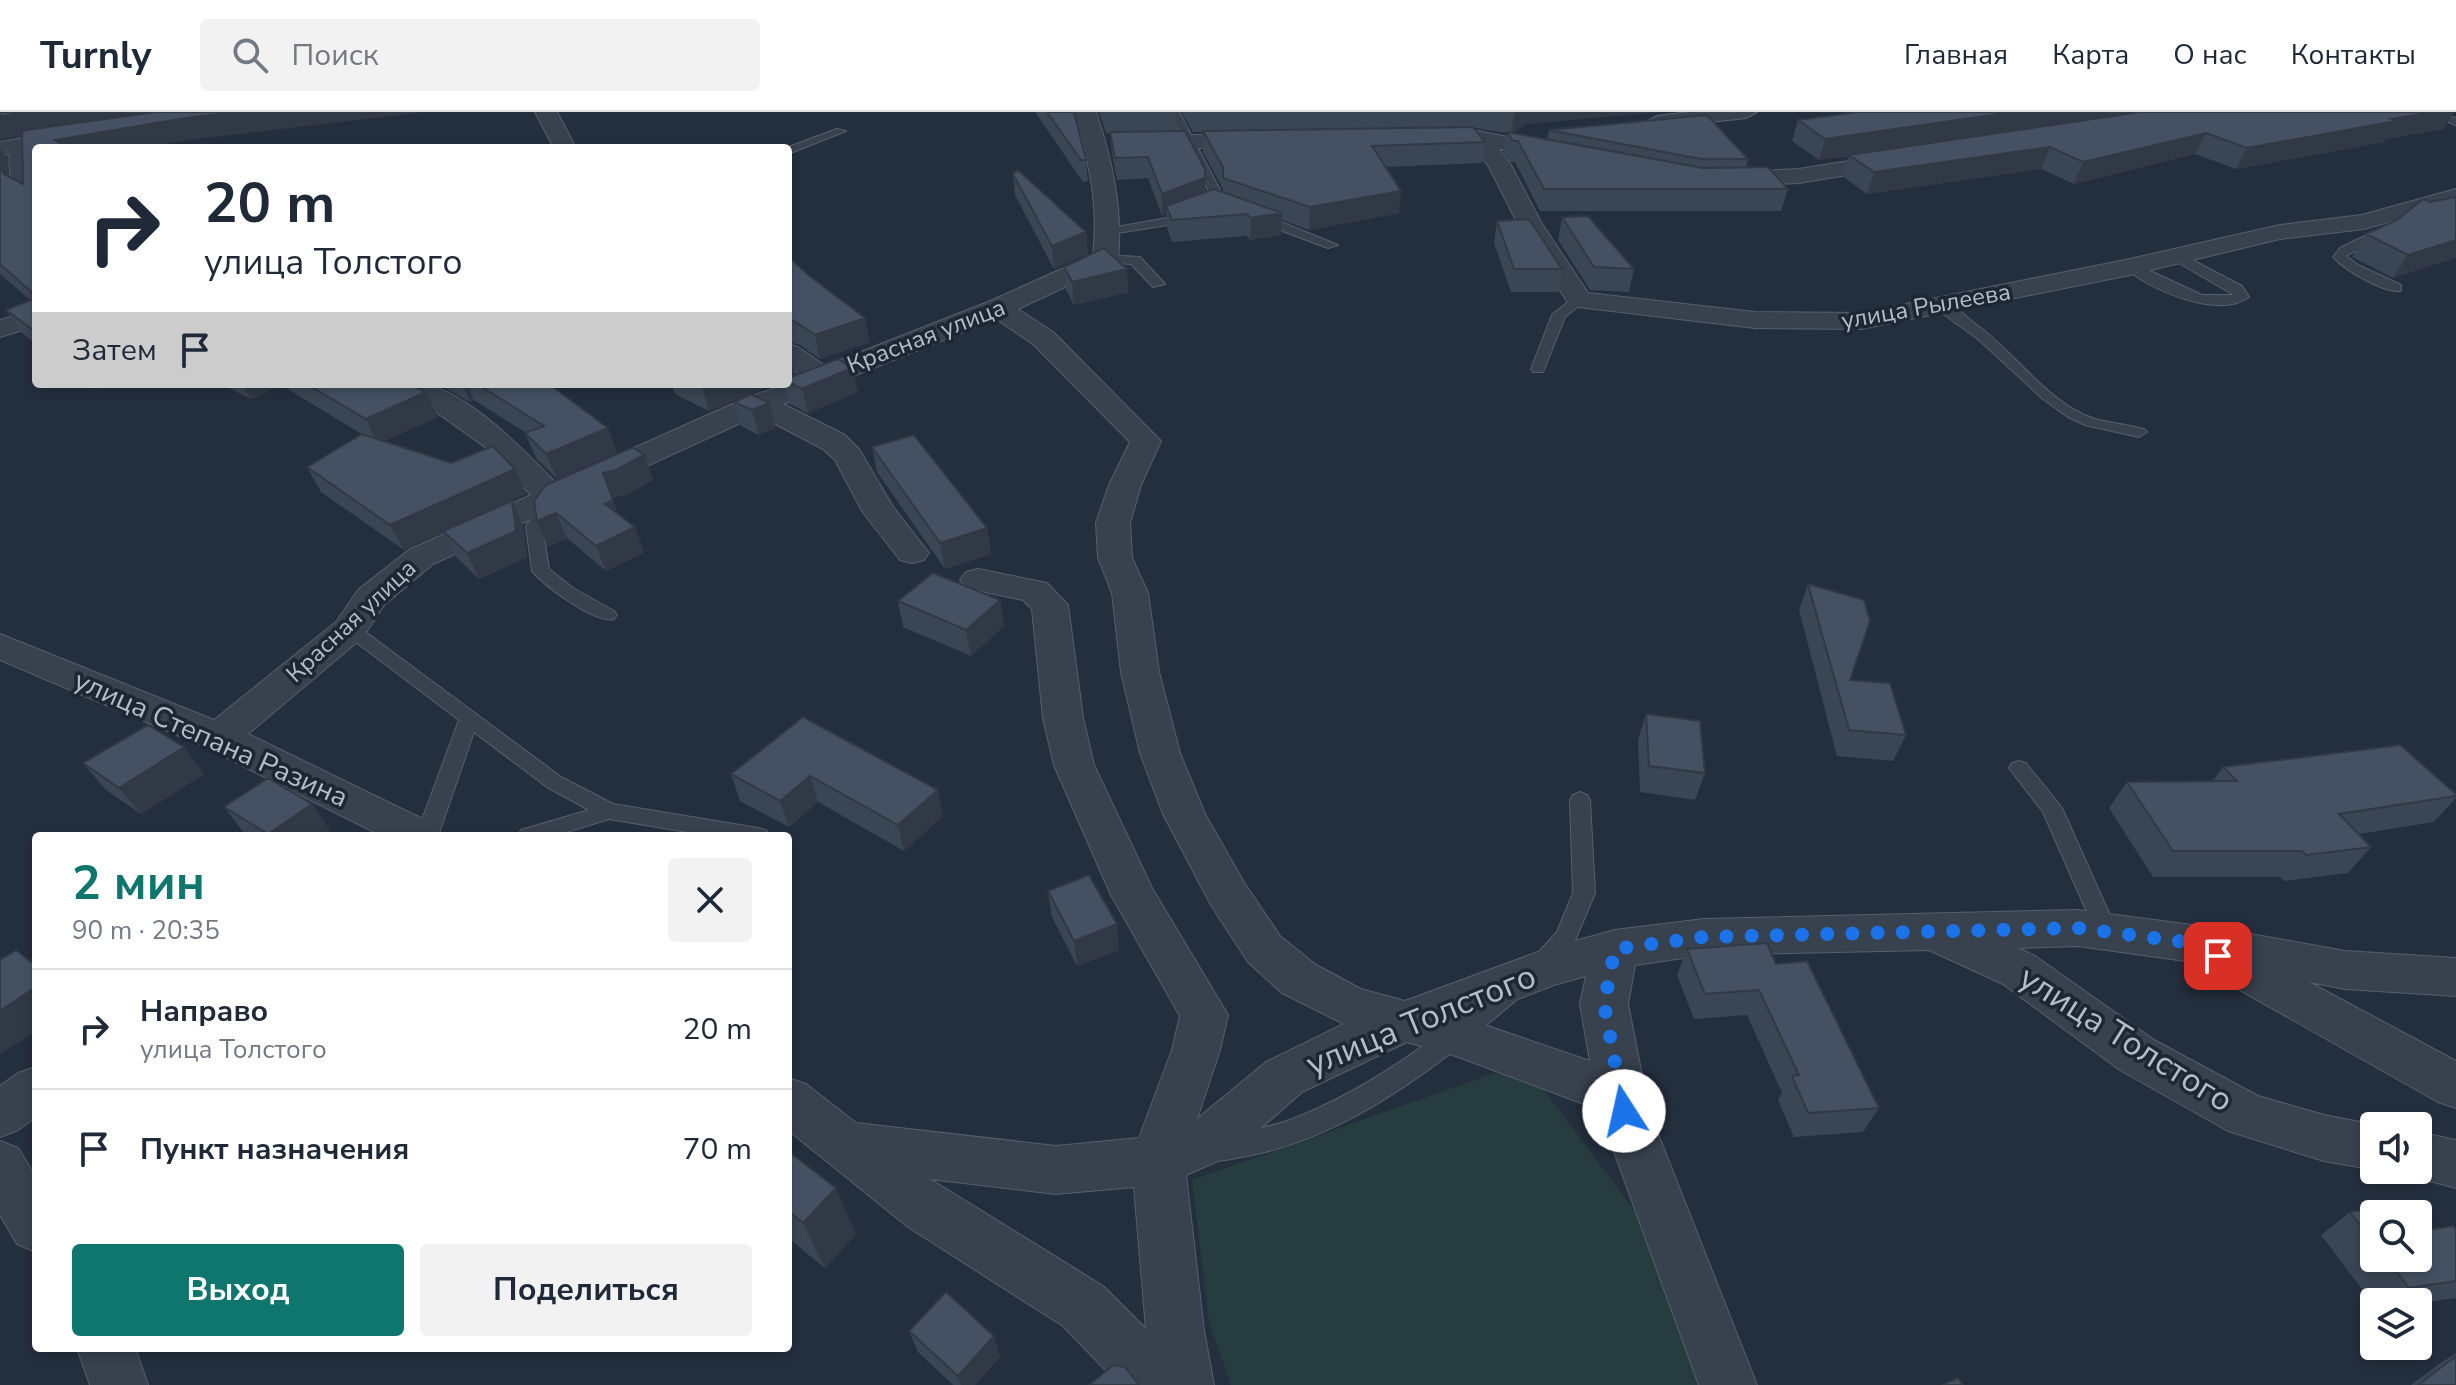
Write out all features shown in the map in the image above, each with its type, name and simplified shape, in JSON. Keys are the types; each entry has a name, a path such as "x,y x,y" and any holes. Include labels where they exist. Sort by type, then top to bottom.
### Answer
{"street":[{"path":"546,112 563,144"},
{"path":"1085,112 1124,252"},
{"path":"1639,124 1746,112"},
{"path":"1398,139 1478,138 1562,131"},
{"path":"32,192 20,178 19,163 11,147 101,132"},
{"path":"1478,138 1583,159"},
{"path":"1478,138 1500,165 1530,224 1579,300"},
{"path":"1096,143 1271,141"},
{"path":"1698,180 1799,176 1924,156"},
{"name":"улица Рылеева","path":"1579,300 1715,316 1821,324 1861,321 2130,267 2280,232 2364,222 2456,196"},
{"name":"Красная улица","path":"219,737 350,629 359,608 388,581 421,557 759,403 998,308 1124,252"},
{"path":"998,308 1043,338 1146,441 1125,485 1113,523 1115,558 1130,593 1140,672 1160,753 1184,814 1227,893 1264,949 1299,979 1349,1006 1457,1036 1602,1088 1624,1111"},
{"path":"0,329 32,318"},
{"path":"792,356 821,377"},
{"path":"409,388 447,406 496,440 553,499"},
{"path":"759,403 834,442 848,456 879,511 912,553"},
{"path":"978,580 1034,591 1050,605 1063,718 1074,765 1133,895 1204,1015 1169,1156 1175,1331 1185,1385"},
{"name":"улица Степана Разина","path":"0,646 219,737 410,832"},
{"name":"улица Толстого","path":"845,1145 1056,1170 1169,1156 1211,1139 1284,1077 1404,1022 1531,974 1615,949 1704,937 2078,928 2193,943 2345,970 2456,977"},
{"name":"улица Толстого","path":"1928,932 1982,951 2019,970 2137,1055 2246,1115 2324,1138 2360,1144"},
{"name":"улица Толстого","path":"2193,943 2292,993 2456,1086"},
{"path":"1615,949 1604,1004 1624,1111 1728,1385"},
{"path":"2456,977 2456,1012"},
{"path":"0,1114 32,1092"},
{"path":"792,1103 927,1209 1083,1306 1161,1385"},
{"path":"2432,1159 2456,1164"},
{"path":"0,1165 32,1219"},
{"path":"107,1352 119,1385"}],"lane":[{"path":"1174,112 1214,190 1214,204"},
{"path":"2429,112 2456,122"},
{"path":"792,149 841,131"},
{"path":"1158,284 1124,252 1176,220 1214,204 1229,208"},
{"path":"2396,288 2353,268 2339,257 2344,251 2377,237 2419,205"},
{"path":"1243,212 1332,245"},
{"path":"2130,267 2193,296 2232,302 2242,297 2237,289 2177,256"},
{"path":"1538,369 1559,315 1579,300"},
{"path":"1940,305 1983,336 2048,396 2073,414 2090,422 2139,432"},
{"path":"553,499 534,526 541,571 567,592 608,615"},
{"path":"350,629 554,782 609,811 734,832"},
{"path":"417,832 469,719"},
{"path":"2019,768 2052,808 2106,931"},
{"path":"1169,1156 1256,1145 1329,1116 1380,1091 1457,1036 1531,974 1566,937 1584,893 1580,800"},
{"path":"542,832 609,811"}],"green space":[{"path":"1495,1073 1537,1081 1655,1238 1711,1385 1231,1385 1209,1322 1192,1180"}],"building":[{"path":"0,112 29,112 0,116"},
{"path":"156,112 239,112 55,140 61,144 32,144 32,292 0,264 0,167 4,174 23,184 22,133"},
{"path":"1047,112 1074,112 1086,160 1081,160"},
{"path":"1858,112 2013,112 1825,139 1798,120"},
{"path":"2140,112 2434,112 2247,148 2206,133 2083,162 2050,147 1874,172 1849,155"},
{"path":"1707,115 1748,159 1701,159 1549,130"},
{"path":"1473,127 1485,142 1372,146 1401,191 1310,207 1223,178 1223,167 1203,131"},
{"path":"1185,131 1205,169 1205,178 1162,194 1148,157 1115,158 1110,132"},
{"path":"1507,132 1703,168 1768,167 1788,189 1544,189 1518,141 1513,141"},
{"path":"1018,170 1086,232 1052,246 1013,174"},
{"path":"1214,189 1282,213 1251,218 1247,214 1172,220 1166,206"},
{"path":"2456,197 2456,240 2408,255 2366,234 2397,220 2423,199 2430,202"},
{"path":"1588,216 1634,269 1594,267 1562,217"},
{"path":"1529,219 1562,269 1514,269 1497,221"},
{"path":"1104,248 1127,269 1072,282 1064,267"},
{"path":"792,260 865,318 815,335 794,321"},
{"path":"32,300 32,329 6,310"},
{"path":"838,359 852,368 802,389 792,384 792,376"},
{"path":"314,388 418,388 426,392 366,419"},
{"path":"483,388 554,388 608,428 546,454 525,433 544,426"},
{"path":"751,394 769,403 752,410 734,402"},
{"path":"362,434 451,463 493,446 515,469 390,525 307,467"},
{"path":"914,435 987,528 940,543 872,447"},
{"path":"633,447 644,455 616,470 603,473 613,500 605,504 635,527 596,546 556,513 537,521 534,501 546,485"},
{"path":"512,501 516,531 467,553 443,531"},
{"path":"933,573 1000,600 966,630 898,601"},
{"path":"1808,584 1864,600 1870,621 1850,680 1890,683 1906,735 1849,730"},
{"path":"1646,714 1700,721 1705,773 1649,766"},
{"path":"803,717 938,790 898,825 810,776 780,801 731,774"},
{"path":"148,725 184,747 119,788 83,763"},
{"path":"2400,745 2456,796 2339,814 2371,847 2306,855 2302,851 2173,851 2127,782 2237,781 2223,767"},
{"path":"268,778 312,804 271,832 265,832 224,807"},
{"path":"1089,875 1117,924 1074,941 1048,891"},
{"path":"1767,943 1776,964 1807,961 1879,1108 1808,1113 1792,1076 1799,1075 1759,990 1705,994 1687,949"},
{"path":"16,950 32,963 32,990 0,1011 0,960"},
{"path":"792,1154 836,1188 803,1223 792,1214"},
{"path":"2360,1211 2360,1225 2350,1212"},
{"path":"2453,1226 2456,1229 2456,1281 2409,1288 2397,1272 2432,1272 2432,1229"},
{"path":"946,1292 994,1336 958,1376 909,1331"},
{"path":"2456,1356 2456,1385 2418,1385"},
{"path":"1113,1365 1125,1367 1139,1385 1089,1385"},
{"path":"1958,1378 1963,1385 1942,1385"}],"route":[{"path":"1624,1111 1604,1004 1615,949 1704,937 2078,928 2193,943 2218,956"}]}
